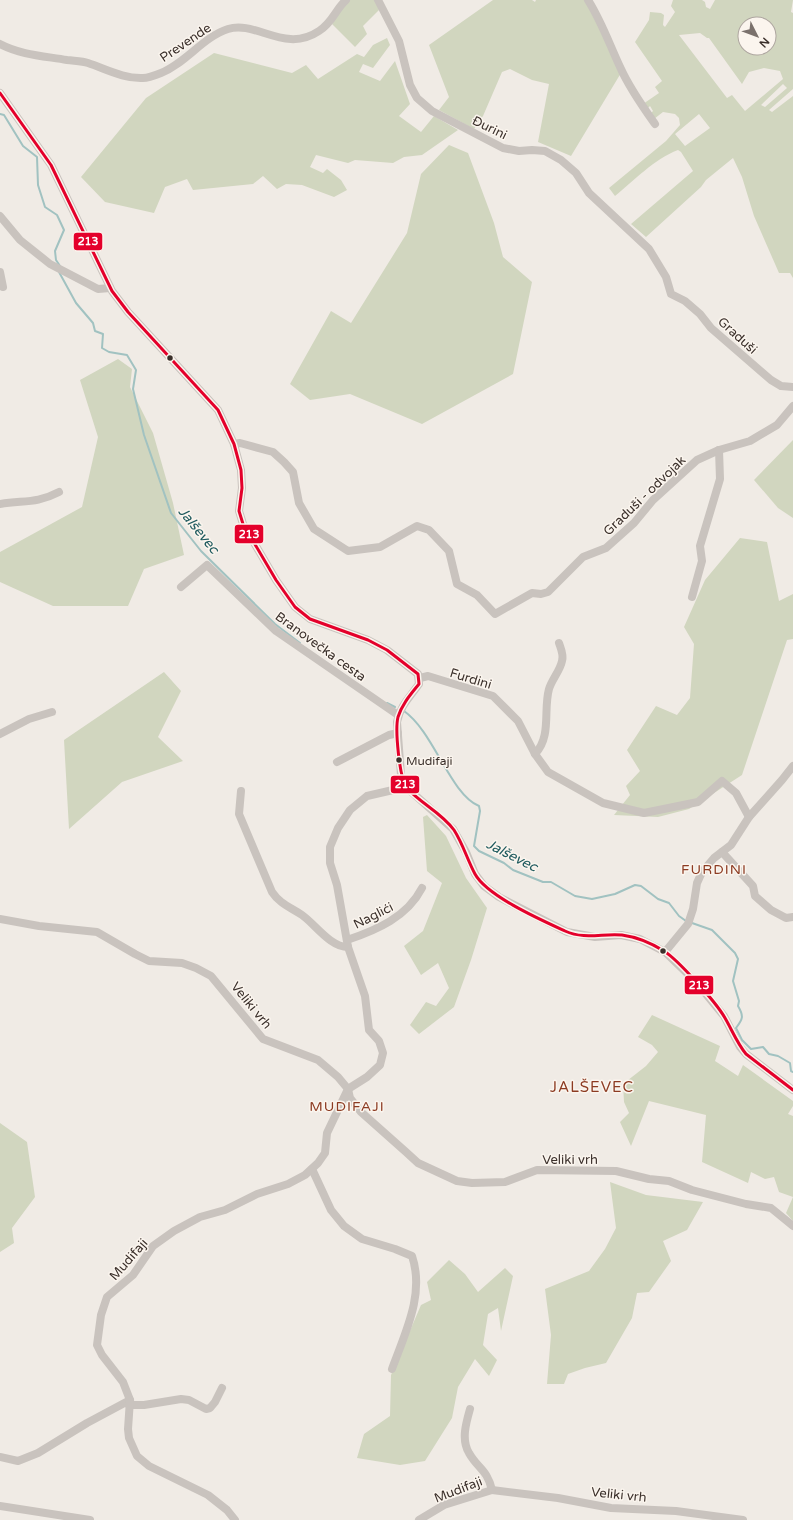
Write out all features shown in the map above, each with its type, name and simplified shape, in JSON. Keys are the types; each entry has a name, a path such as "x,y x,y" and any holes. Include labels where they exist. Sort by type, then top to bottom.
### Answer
{"street":[{"name":"Prevende","path":"0,44 13,51 88,63 126,76 144,79 179,64 211,38 228,29 242,26 268,35 291,39 306,38 318,32 332,21 346,0"},
{"name":"Đurini","path":"378,0 399,41 410,85 417,98 432,112 504,148 519,151 545,151 561,160 576,173 589,193 649,249 666,277 671,294"},
{"path":"588,0 602,22 621,70 632,90 655,124"},
{"name":"Branovečka cesta","path":"0,93 51,165 110,288 128,312 218,410 234,444 241,470 242,488 239,511 243,524 276,580 295,607 310,619 368,640 388,650 406,663 418,674 420,678"},
{"path":"0,216 20,240 50,264 98,289 110,288"},
{"path":"0,272 3,286"},
{"name":"Graduši","path":"671,294 686,301 700,314 711,328 771,380 781,386 793,387"},
{"name":"Graduši - odvojak","path":"234,444 240,443 273,452 284,462 293,472 300,503 314,529 348,551 380,547 417,526 428,530 449,551 457,584 477,595 495,614 532,593 542,594 548,592 582,557 606,548 634,523 653,500 697,460 719,450 750,441 778,425 793,406"},
{"path":"692,597 702,561 700,546 720,479 719,450"},
{"path":"0,504 14,501 36,502 45,500 59,492"},
{"name":"Branovečka cesta","path":"181,587 207,564 276,631 400,711"},
{"path":"535,754 542,747 549,692 552,680 562,662 563,654 560,643"},
{"name":"Furdini","path":"420,678 428,676 493,696 518,721 535,754 548,772 604,803 644,813 698,802 722,781 736,793 749,818"},
{"path":"420,678 419,684 400,711 398,733 401,775 406,787 453,829 466,852 474,874 484,886 499,897 567,932 596,937 621,936 640,939 665,952 696,982 724,1016 740,1047 746,1054 793,1090"},
{"path":"0,734 29,719 52,712"},
{"path":"337,762 388,735 398,733"},
{"path":"665,952 688,924 693,909 697,884 702,872 714,858 731,845 749,818 793,766"},
{"path":"348,1089 367,1077 380,1065 383,1054 379,1041 369,1030 368,1011 365,996 347,944 337,885 330,863 330,847 338,828 350,810 367,796 406,787"},
{"path":"241,791 239,814 254,854 278,901 302,915 342,947 347,944"},
{"path":"722,852 753,886 755,896 771,910 786,918 793,917"},
{"name":"Naglići","path":"347,944 375,930 407,910 417,898 422,888"},
{"name":"Veliki vrh","path":"0,919 39,926 97,932 149,961 182,963 211,976 264,1038 318,1060 338,1077 348,1089 350,1098 361,1112 418,1163 457,1181 472,1183 505,1182 537,1170 616,1171 649,1179 669,1181 692,1190 746,1204 772,1208 793,1226"},
{"name":"Mudifaji","path":"235,1520 227,1510 208,1495 149,1466 137,1456 129,1438 128,1429 130,1402 123,1382 102,1355 97,1345 101,1316 107,1297 133,1275 153,1246 174,1231 200,1217 225,1210 257,1194 288,1184 305,1175 312,1169 325,1153 327,1132 348,1089"},
{"path":"312,1169 331,1210 344,1226 362,1239 412,1256 416,1268 413,1312 406,1336 392,1369"},
{"path":"0,1457 18,1461 38,1453 87,1423 130,1402 144,1405 181,1399 189,1400 206,1409 210,1408 215,1402 222,1388"},
{"name":"Mudifaji","path":"419,1520 444,1505 492,1490 489,1478 468,1452 465,1442 465,1427 470,1409"},
{"name":"Veliki vrh","path":"492,1490 558,1498 611,1508 676,1511 743,1520"},
{"path":"0,1506 90,1520"}],"green space":[{"path":"350,0 376,0 379,10 363,26 367,34 355,47 332,24 340,11"},
{"path":"493,0 532,0 535,2 536,0 591,0 624,68 571,156 538,142 549,84 532,80 510,69 502,72 483,116 474,129 439,110 449,97 429,45"},
{"path":"673,0 702,0 705,2 706,7 710,9 715,0 793,0 791,12 793,13 793,89 769,110 772,112 793,96 793,278 790,273 779,273 754,216 742,177 733,158 706,180 701,187 646,237 631,224 693,171 681,152 678,150 661,159 645,170 615,196 609,188 666,141 680,125 679,118 675,114 663,112 654,119 650,114 653,111 650,106 647,109 643,104 659,93 655,87 662,81 635,42 649,20 650,12 661,13 664,15 663,25 665,27 675,12 671,6","holes":["700,33 709,38 742,84 749,72 764,68 780,71 783,79 745,111 732,95 727,98 679,35","783,84 787,88 765,107 761,105","699,114 710,128 685,146 675,134"]},
{"path":"387,38 390,45 373,68 363,64 359,72 380,81 395,61 410,104 399,116 421,132 434,116 458,130 422,155 404,157 393,163 355,160 348,163 316,155 310,167 323,173 327,169 341,180 347,190 334,197 302,185 286,184 277,189 263,176 253,184 193,190 187,179 165,187 154,213 105,202 81,177 146,98 214,53 292,73 306,65 318,79 357,54 364,57 373,45"},
{"path":"449,145 468,153 494,223 503,257 532,282 513,374 422,424 350,394 310,400 290,384 331,311 351,323 407,233 421,174"},
{"path":"118,359 132,369 130,387 153,433 173,503 184,555 144,569 128,606 53,606 0,582 0,552 82,507 98,437 80,380"},
{"path":"793,440 793,518 778,508 754,480"},
{"path":"740,538 767,542 779,601 793,594 793,639 787,640 742,775 689,809 658,817 614,815 630,795 626,786 640,771 627,750 656,706 677,715 690,698 694,644 684,627 705,580"},
{"path":"164,672 181,691 158,737 183,761 122,782 69,829 64,740"},
{"path":"427,815 446,836 466,878 487,908 471,960 454,1007 419,1034 410,1025 426,1002 436,1006 449,988 438,963 421,975 404,946 423,931 442,883 427,871 423,817"},
{"path":"652,1015 720,1046 715,1061 738,1076 743,1065 793,1101 793,1106 788,1114 793,1116 793,1197 779,1192 774,1177 765,1179 751,1172 748,1183 702,1162 706,1115 649,1101 631,1146 620,1122 629,1113 624,1102 623,1084 646,1066 658,1052 652,1045 638,1037"},
{"path":"0,1123 27,1142 35,1197 12,1228 14,1243 0,1252"},
{"path":"610,1182 646,1195 703,1202 687,1230 663,1241 671,1261 649,1292 637,1293 632,1318 606,1363 568,1374 564,1384 547,1384 551,1335 545,1289 589,1271 605,1249 616,1228"},
{"path":"793,1197 793,1221 786,1213"},
{"path":"449,1260 465,1274 478,1292 505,1268 513,1276 501,1331 498,1308 488,1314 483,1345 497,1360 489,1376 475,1359 458,1387 452,1418 425,1461 400,1465 357,1458 364,1434 390,1416 391,1375 421,1305 431,1300 427,1282"}],"waterway":[{"name":"Jalševec","path":"0,114 4,115 23,146 37,157 38,185 45,207 57,215 64,230 55,251 56,260 60,266"},
{"name":"Jalševec","path":"59,272 76,303 93,323 95,331 103,334 102,348 109,352 127,355 136,370 133,389 144,435 171,513 201,551 275,624 300,643"},
{"name":"Jalševec","path":"387,703 395,707"},
{"name":"Jalševec","path":"404,711 415,721 424,733 459,789 479,806 480,811 474,846 479,851 504,863 513,870 543,882 551,882 575,896 592,899 615,894 635,885 641,886 658,899 669,903 679,916 686,921"},
{"name":"Jalševec","path":"692,923 712,930 735,953 738,959 733,981 739,1001 738,1006 742,1015 736,1028 742,1040 751,1049 763,1047 769,1054 778,1056 790,1063 791,1071 793,1072"}],"transit line":[{"name":"213","path":"0,93 51,165 112,291 128,312 218,410 234,444 241,470 242,488 239,511 243,524 276,580 295,607 310,619 368,640 387,650 418,674 419,684 407,699 398,717 397,723 398,753 404,783 412,793 443,818 454,830 475,874 481,882 502,899 542,921 572,934 587,936 628,936 654,945 664,951 687,972 714,1002 746,1054 793,1090"}],"place":[{"name":"Mudifaji","path":"399,760"}],"district":[{"name":"FURDINI","path":"714,869"},
{"name":"JALŠEVEC","path":"592,1087"},
{"name":"MUDIFAJI","path":"347,1106"}]}
